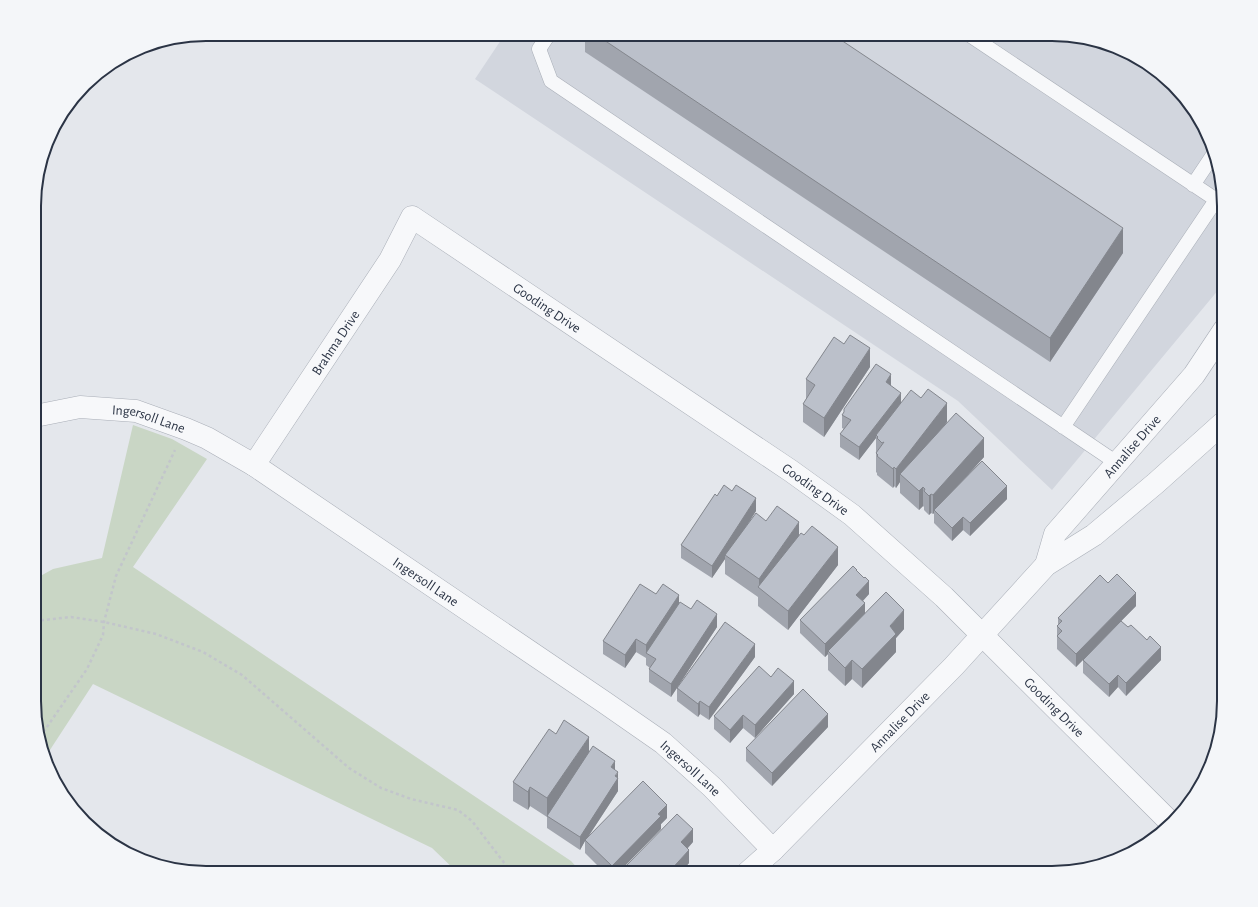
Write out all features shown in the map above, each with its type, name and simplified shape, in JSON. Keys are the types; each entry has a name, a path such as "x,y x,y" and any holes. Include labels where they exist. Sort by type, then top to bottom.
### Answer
{"street":[{"name":"Brahma Drive","path":"254,465 390,260 412,217"},
{"name":"Gooding Drive","path":"412,217 784,467 852,515 944,597 1168,819"},
{"name":"Annalise Drive","path":"1046,565 1055,534 1194,374 1217,340"},
{"name":"Ingersoll Lane","path":"41,415 80,407 136,411 207,438 254,465 663,743 712,787 773,850"},
{"name":"Annalise Drive","path":"755,866 773,850 954,666 1046,565 1094,535 1156,483 1217,428"}],"lane":[{"path":"544,41 539,49 551,81 1117,463"},
{"path":"978,41 1217,201"},
{"path":"1194,185 1210,160"},
{"path":"1063,427 1217,207"}],"path":[{"path":"44,732 87,669 103,635 104,622 116,576 176,448"},
{"path":"41,620 71,617 104,622 156,634 203,652 242,675 349,768 381,788 411,799 458,810 472,821 507,866"}],"shaded area":[{"path":"500,41 1063,41 1095,47 1125,58 1144,69 1161,82 1183,106 1200,133 1208,153 1216,184 1217,291 1052,490 958,401 475,79"}],"green space":[{"path":"133,425 172,439 207,459 133,567 571,861 576,866 451,866 432,848 93,684 49,751 44,733 41,712 41,576 53,569 102,558"}],"building":[{"path":"605,41 842,41 1123,228 1050,338"},
{"path":"850,335 870,348 824,418 803,404 815,385 806,379 834,337 844,344"},
{"path":"876,364 891,374 886,382 901,393 859,447 840,434 851,420 842,415 844,409"},
{"path":"928,389 947,403 896,469 894,467 893,469 877,456 878,455 876,453 884,442 882,443 876,435 911,390 921,398"},
{"path":"956,413 984,438 933,495 931,494 929,496 924,491 925,489 923,487 919,491 900,474"},
{"path":"982,461 1007,486 970,523 963,517 952,528 934,510"},
{"path":"724,485 732,491 736,485 756,498 712,566 681,545 715,494 717,496"},
{"path":"777,506 799,522 759,579 725,555 756,513 766,521"},
{"path":"812,526 838,547 788,611 758,587 801,533 804,535"},
{"path":"853,566 864,578 865,577 869,581 856,595 865,603 825,644 800,620"},
{"path":"1117,574 1136,593 1076,654 1057,636 1062,631 1057,626 1062,621 1058,618 1100,575 1108,583"},
{"path":"640,584 656,594 663,584 679,595 646,645 636,639 625,655 603,641"},
{"path":"886,592 904,610 890,626 896,634 862,669 852,660 845,668 828,651"},
{"path":"697,600 717,614 671,684 649,669 656,659 646,653 680,602 691,609"},
{"path":"1121,621 1128,627 1131,625 1147,640 1150,636 1161,647 1126,683 1118,675 1109,684 1083,660"},
{"path":"725,622 755,644 709,707 700,701 698,704 677,688"},
{"path":"759,666 771,677 778,668 794,681 755,725 743,715 730,730 714,716"},
{"path":"803,689 828,714 772,773 746,748"},
{"path":"564,720 589,737 547,798 530,787 528,792 513,782 549,729 556,734"},
{"path":"593,746 615,761 611,767 618,772 615,776 618,778 580,837 547,816"},
{"path":"643,781 667,805 658,814 661,816 612,866 585,840"},
{"path":"677,814 693,829 681,842 689,850 674,866 626,866"}]}
